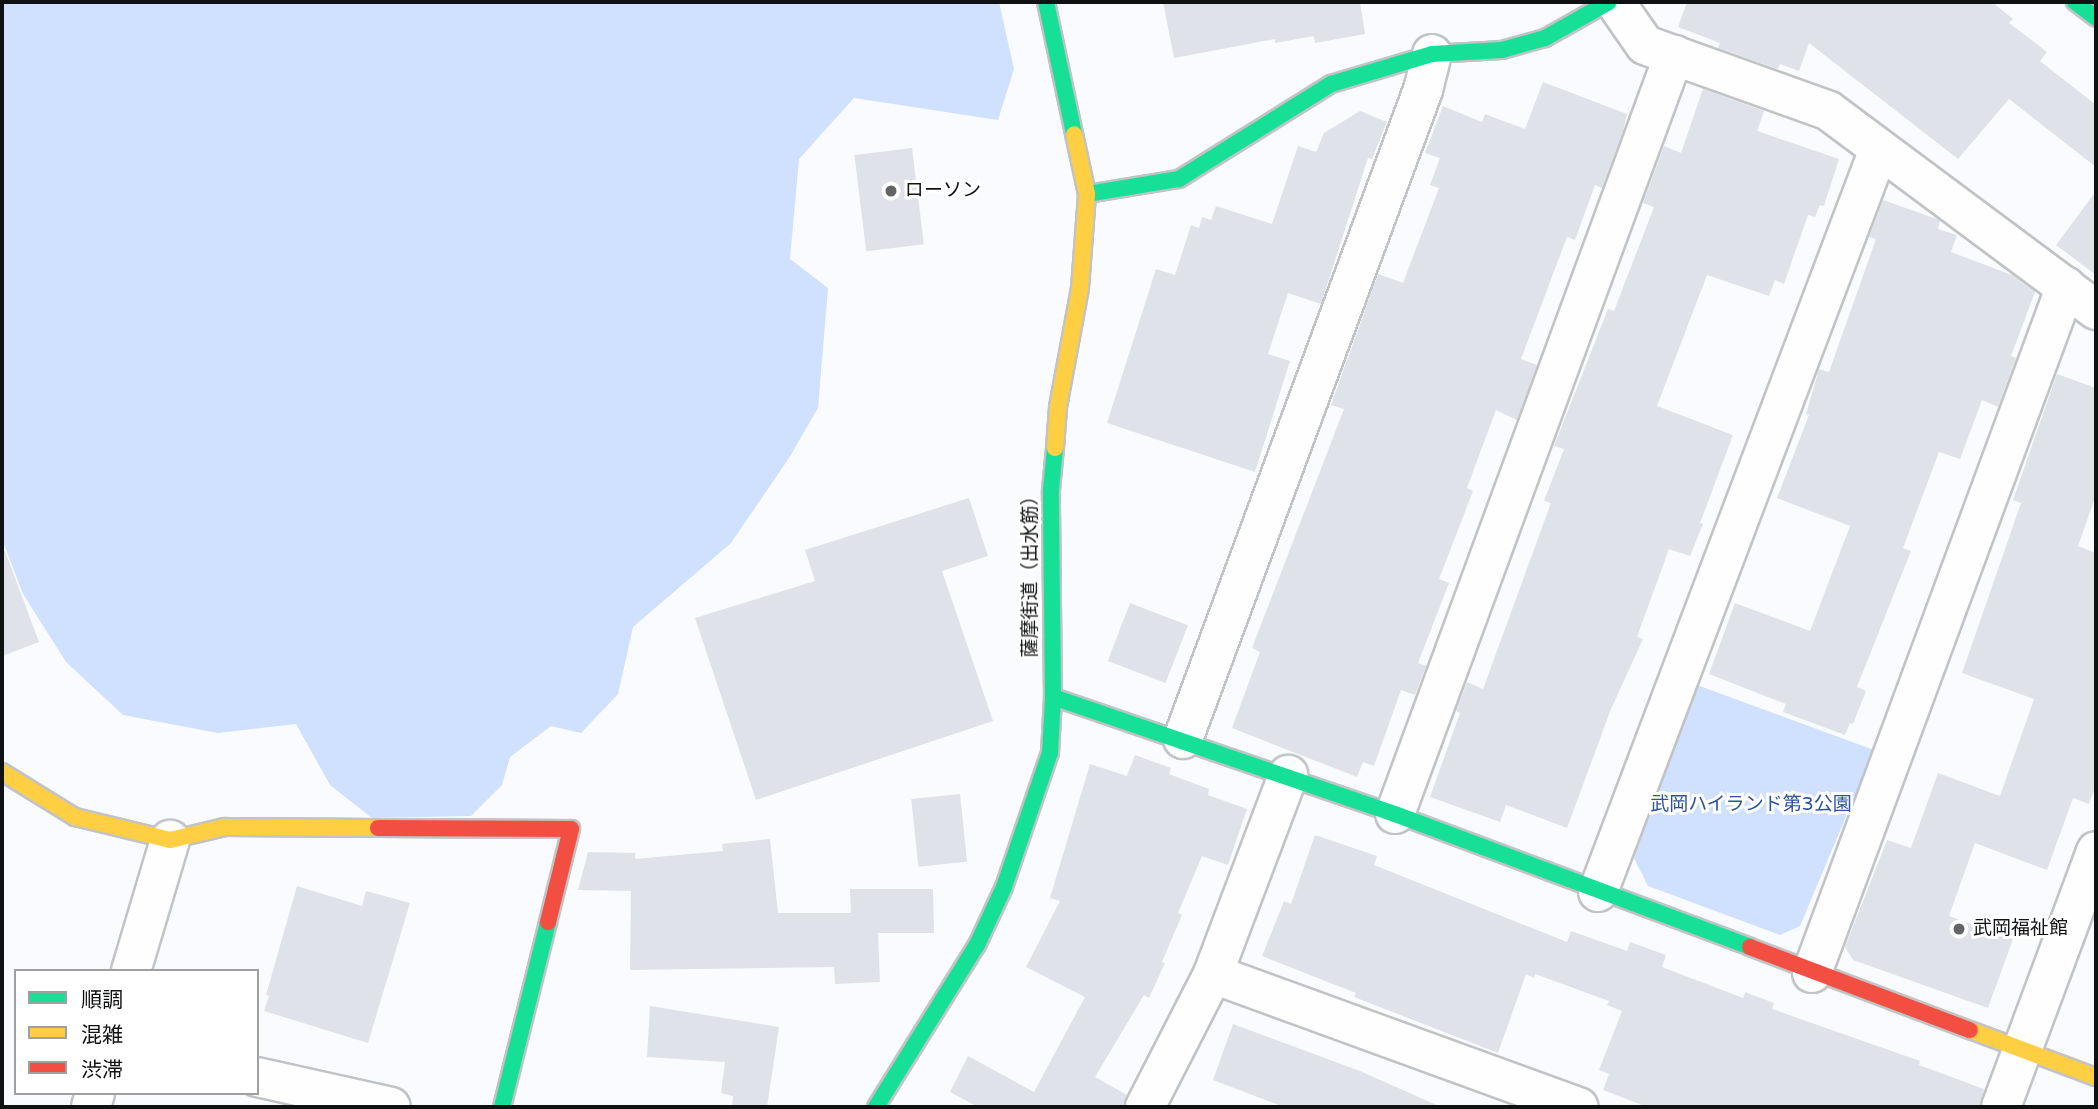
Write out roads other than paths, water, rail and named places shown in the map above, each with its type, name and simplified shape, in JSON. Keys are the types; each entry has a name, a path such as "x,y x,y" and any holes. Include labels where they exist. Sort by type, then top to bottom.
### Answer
{"street":[{"name":"薩摩街道（出水筋）","path":"876,1107 977,945 1004,887 1050,753 1053,698 1051,490 1058,407 1080,289 1087,194 1046,2"},
{"path":"1087,194 1179,179 1332,84 1377,68 1433,54 1502,50 1545,38 1612,2 1645,44 1829,111 2096,310"},
{"path":"2075,2 2096,18"},
{"path":"1183,739 1423,90 1433,54"},
{"path":"1395,814 1674,55"},
{"path":"1598,892 1879,149"},
{"path":"1812,973 2066,286"},
{"path":"1053,698 1288,775 2096,1077"},
{"path":"2,772 75,817 170,840 225,827 571,829 502,1107"},
{"path":"1145,1107 1213,974 1288,775"},
{"path":"132,969 170,840"},
{"path":"2001,1107 2096,851"},
{"path":"1213,974 1579,1107"},
{"path":"272,1089 391,1107"}],"place":[{"name":"ローソン","path":"891,191"},
{"name":"武岡福祉館","path":"1959,929"}],"park label":[{"name":"武岡ハイランド第3公園","path":"1751,805"}]}
